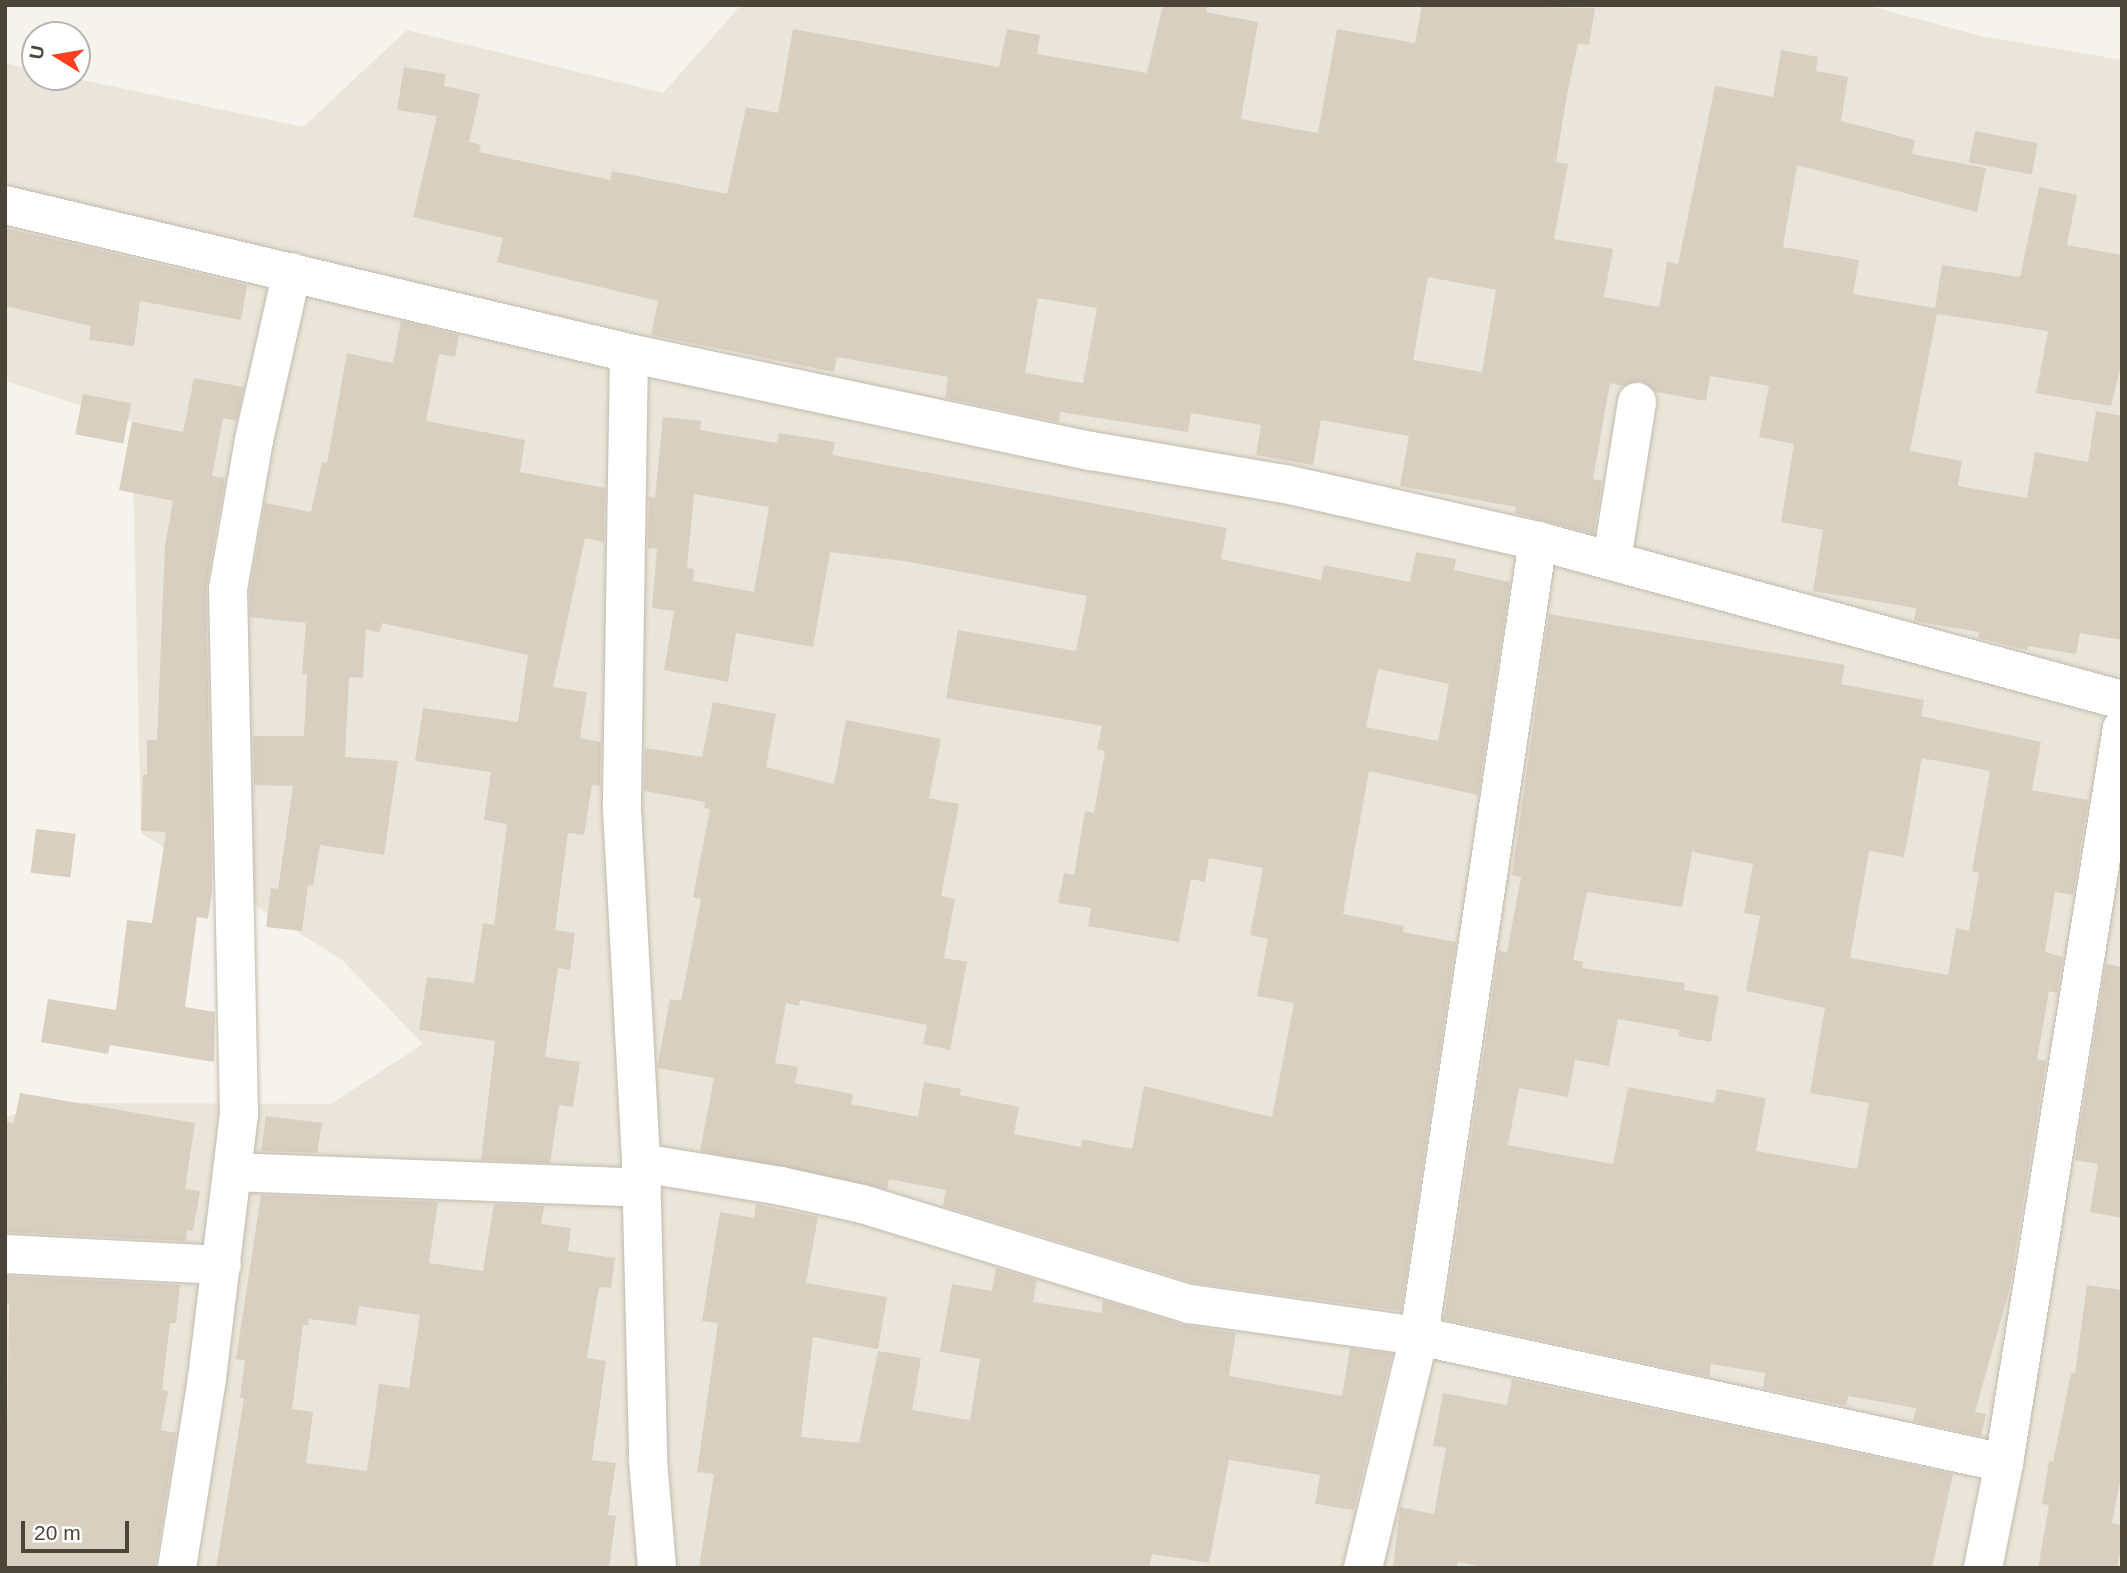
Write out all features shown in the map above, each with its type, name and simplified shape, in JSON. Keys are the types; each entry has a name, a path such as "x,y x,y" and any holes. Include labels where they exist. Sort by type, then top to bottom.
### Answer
{"street":[{"path":"5,205 629,353 1091,451 1285,484 1538,541 2122,700"},
{"path":"177,1568 222,1265 239,1114 228,589 254,440 292,272"},
{"path":"629,353 622,809 641,1176 648,1460 657,1568"},
{"path":"1612,560 1637,402"},
{"path":"1363,1568 1419,1336 1538,541"},
{"path":"1983,1568 2004,1463 2122,728"},
{"path":"232,1171 641,1176 781,1186 862,1205 1190,1304 1419,1336 2004,1463"},
{"path":"5,1254 222,1265"}],"shaded area":[{"path":"741,5 1866,5 1981,36 2122,60 2122,1568 5,1568 5,1117 55,1103 331,1104 423,1044 342,960 141,833 132,422 5,381 5,63 21,67 21,91 91,91 91,82 303,127 407,30 663,93"}],"building":[{"path":"1163,5 1207,5 1206,12 1258,22 1241,119 1318,133 1337,29 1415,43 1422,5 1595,8 1589,45 1578,43 1567,95 1556,162 1568,164 1554,239 1613,249 1604,297 1659,307 1667,262 1678,264 1715,86 1773,97 1781,50 1818,57 1816,71 1848,77 1841,121 1915,140 1912,154 1986,168 1977,212 1797,165 1783,247 1859,260 1853,294 1935,308 1942,265 2020,277 2039,187 2077,195 2067,245 2122,255 2122,360 2111,406 2036,393 2048,331 1937,314 1910,451 1962,461 1958,486 2027,498 2035,452 2088,462 2096,411 2122,416 2122,640 2080,633 2076,654 2028,646 2027,650 1978,638 1979,632 1914,621 1916,608 1813,591 1823,530 1781,522 1794,444 1759,437 1769,386 1710,376 1706,401 1656,392 1641,381 1623,386 1610,383 1593,479 1602,481 1594,534 1515,513 1516,507 1400,486 1409,436 1321,420 1313,465 1256,455 1261,425 1191,413 1188,432 1060,412 1059,422 945,398 948,377 837,357 834,372 651,335 658,301 497,262 503,238 413,217 437,116 397,110 404,67 446,74 444,86 480,94 469,142 481,145 479,152 611,180 612,171 727,194 746,107 778,113 793,29 999,67 1007,29 1040,35 1037,54 1147,73","holes":["1428,277 1496,290 1482,372 1413,360","1038,298 1097,308 1083,383 1025,373"]},
{"path":"1975,131 2038,143 2032,175 1969,162"},
{"path":"5,228 247,285 241,320 140,301 134,346 89,340 91,326 5,306"},
{"path":"401,321 459,335 455,357 439,354 426,421 525,440 520,472 605,488 604,542 585,538 553,687 587,692 580,738 601,742 600,786 592,785 584,835 568,833 555,930 575,933 570,970 558,968 545,1057 580,1062 573,1107 559,1105 550,1163 481,1160 495,1041 419,1030 427,977 474,983 483,923 494,925 507,824 484,820 491,772 415,761 423,708 518,722 528,655 382,623 380,633 366,629 363,678 349,677 345,757 398,761 384,855 320,845 313,886 308,885 302,931 266,927 271,888 278,889 293,786 254,785 253,736 304,736 307,674 302,674 306,623 250,617 250,591 265,503 311,512 322,462 327,463 347,353 393,363"},
{"path":"194,378 244,387 236,421 223,418 212,476 225,478 206,589 212,891 208,919 197,917 185,1007 215,1012 214,1062 110,1045 108,1054 41,1042 48,999 116,1010 127,920 152,923 166,832 141,831 143,775 147,775 147,740 157,740 165,546 173,501 119,490 132,422 183,432"},
{"path":"83,394 131,403 123,444 75,434"},
{"path":"663,417 701,421 700,430 777,443 779,433 835,442 832,455 1227,528 1221,559 1321,580 1324,565 1410,582 1416,552 1456,559 1454,570 1510,582 1478,795 1369,771 1343,914 1404,926 1403,932 1456,942 1401,1311 1195,1283 943,1206 946,1190 889,1179 887,1189 700,1151 714,1078 658,1068 658,1063 670,999 681,1001 701,899 693,897 710,809 704,808 705,802 644,791 645,748 702,757 713,702 776,714 766,767 834,784 846,720 941,739 929,798 959,804 941,896 955,899 944,958 967,962 950,1050 923,1044 927,1025 800,1000 799,1006 786,1003 775,1063 798,1067 795,1083 853,1094 851,1104 918,1117 924,1082 961,1089 960,1095 1019,1107 1014,1134 1081,1147 1082,1139 1132,1149 1144,1086 1272,1117 1294,1003 1257,996 1268,939 1250,935 1263,868 1209,858 1205,882 1191,879 1179,942 1088,926 1091,908 1058,903 1064,873 1074,875 1085,811 1094,813 1105,751 1097,749 1102,726 946,698 958,630 1076,651 1087,596 904,561 830,552 813,647 736,633 728,682 664,670 674,611 652,608 657,549 648,548 649,496 655,498","holes":["694,494 769,507 754,592 693,581 694,569 687,568","1378,669 1449,684 1438,741 1366,727"]},
{"path":"1549,614 1845,665 1841,684 1924,700 1921,716 2041,742 2032,790 2088,800 2073,895 2055,892 2045,952 2063,957 2057,993 2049,991 2037,1059 2046,1061 2009,1291 1975,1412 1986,1414 1981,1436 1913,1421 1916,1408 1848,1396 1846,1406 1763,1388 1765,1373 1711,1364 1709,1377 1444,1319 1499,951 1507,952 1521,877 1512,875","holes":["1922,758 1990,771 1972,871 1979,873 1969,931 1956,928 1948,975 1850,958 1869,851 1904,857","1692,852 1753,864 1744,913 1760,916 1746,991 1825,1008 1810,1093 1869,1103 1857,1169 1756,1151 1766,1098 1717,1089 1714,1103 1628,1087 1613,1164 1508,1145 1519,1088 1568,1097 1575,1060 1609,1066 1618,1019 1680,1030 1678,1036 1711,1042 1719,996 1684,990 1685,983 1582,968 1583,962 1573,960 1587,892 1682,907"]},
{"path":"36,829 76,834 70,878 31,873"},
{"path":"2106,964 2122,967 2122,1218 2090,1212 2098,1164 2075,1160"},
{"path":"20,1093 195,1123 185,1189 200,1191 193,1231 187,1230 186,1241 5,1232 5,1122 14,1123"},
{"path":"266,1116 322,1123 317,1153 261,1151"},
{"path":"261,1195 438,1202 429,1263 483,1271 494,1204 544,1206 541,1224 571,1228 568,1251 615,1258 611,1288 599,1287 587,1358 606,1361 592,1460 616,1463 608,1515 616,1516 609,1568 216,1568 244,1398 240,1398 245,1360 236,1359","holes":["359,1306 420,1315 409,1388 379,1384 367,1471 306,1463 313,1412 292,1409 303,1325 308,1325 309,1319 356,1325"]},
{"path":"756,1204 818,1217 806,1283 887,1297 878,1349 813,1337 801,1437 859,1443 878,1351 921,1358 912,1410 970,1420 980,1359 940,1352 952,1284 992,1291 996,1268 1037,1280 1033,1302 1101,1313 1103,1300 1184,1325 1236,1333 1229,1376 1342,1396 1350,1348 1392,1354 1354,1510 1315,1504 1320,1475 1229,1460 1209,1563 1152,1554 1149,1568 699,1568 714,1474 697,1472 718,1323 702,1321 720,1212 754,1218"},
{"path":"5,1276 180,1285 176,1323 170,1323 162,1390 168,1391 161,1430 176,1433 155,1568 5,1568 9,1304 5,1303"},
{"path":"2087,1285 2122,1290 2122,1471 2112,1523 2122,1525 2122,1541 2117,1568 2038,1568 2049,1505 2042,1504 2049,1461 2053,1462 2071,1373 2075,1373"},
{"path":"1512,1379 1953,1474 1932,1568 1489,1568 1458,1562 1457,1568 1393,1568 1400,1507 1434,1514 1446,1448 1433,1446 1443,1393 1507,1405"}]}
